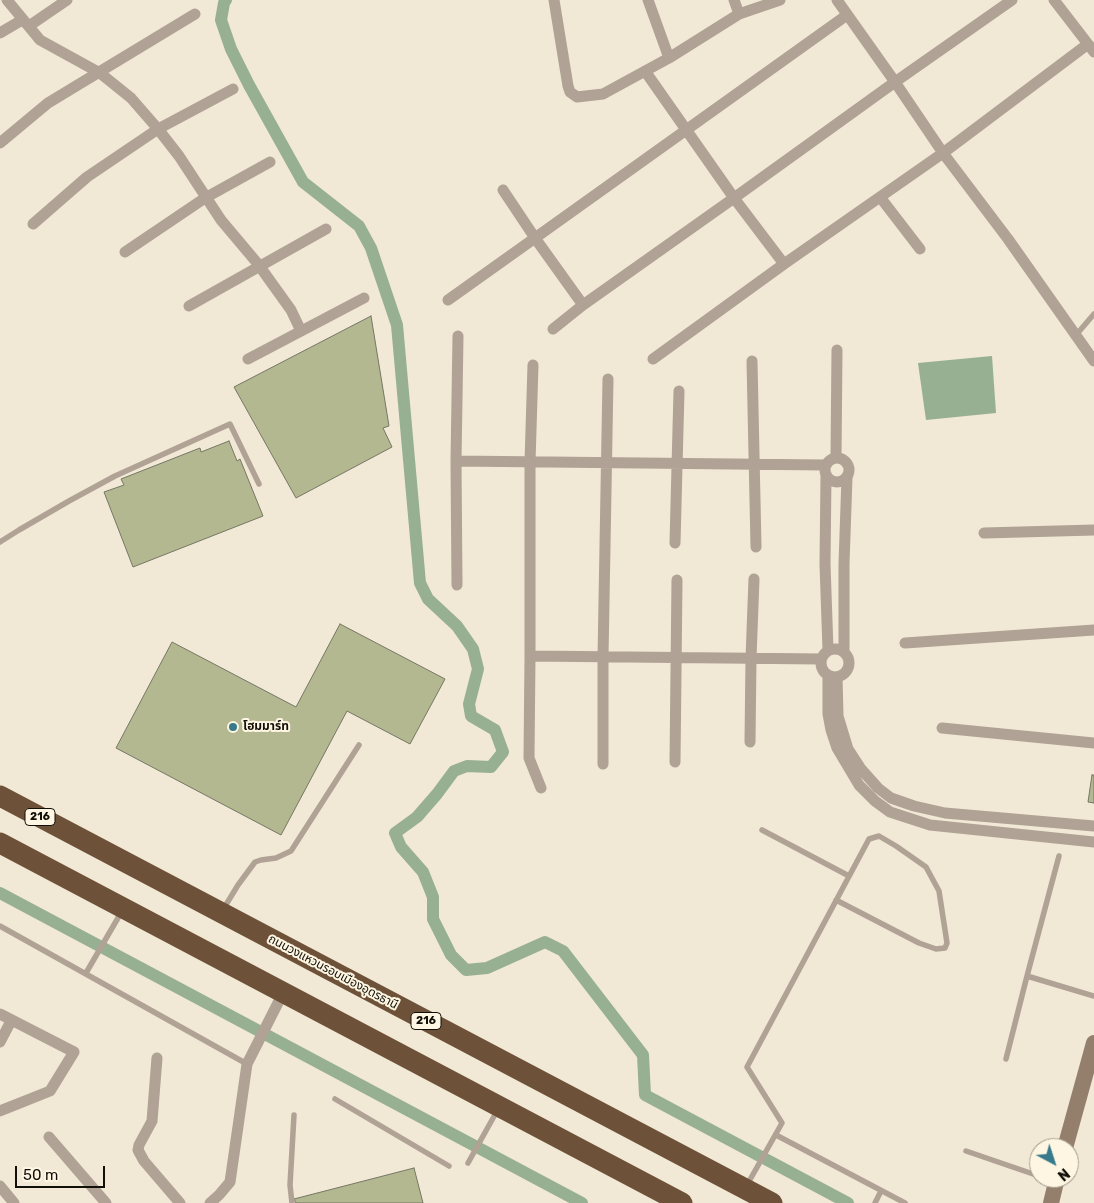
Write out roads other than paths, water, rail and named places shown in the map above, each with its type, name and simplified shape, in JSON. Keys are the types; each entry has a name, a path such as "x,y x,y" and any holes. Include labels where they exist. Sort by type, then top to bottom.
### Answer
{"highway":[{"name":"ถนนวงแหวนรอบเมืองอุดรธานี","path":"0,796 222,913 750,1181 772,1203"},
{"path":"0,843 119,917 283,993 682,1203"}],"street":[{"path":"7,0 40,40 100,73 131,98 158,129 193,176 205,198 241,245 260,266 291,310 301,331"},
{"path":"0,33 26,23 67,0"},
{"path":"554,0 570,92 577,97 603,94 669,58 740,14 780,0"},
{"path":"648,0 669,58"},
{"path":"734,0 740,14"},
{"path":"837,0 943,153 1008,239 1094,362"},
{"path":"553,329 583,305 1012,0"},
{"path":"653,359 784,264 1091,48 1054,0"},
{"path":"0,143 48,103 195,14"},
{"path":"448,300 847,15"},
{"path":"645,71 734,198 784,264"},
{"path":"34,224 87,177 158,129 233,89"},
{"path":"125,252 205,198 270,162"},
{"path":"503,190 583,305"},
{"path":"880,197 920,249"},
{"path":"189,306 326,229"},
{"path":"248,359 364,298"},
{"path":"457,585 458,336"},
{"path":"836,457 837,350"},
{"path":"752,361 756,547"},
{"path":"533,365 530,462 529,758 541,788"},
{"path":"603,764 608,379"},
{"path":"675,543 680,391"},
{"path":"530,656 751,658 825,655 837,648 849,658 850,666 846,673 833,677 823,671 825,655 826,471 829,460 836,457 847,463 849,472 847,476 844,564 844,652"},
{"path":"456,461 754,464 826,471 834,482 839,482 847,476"},
{"path":"984,533 1094,530"},
{"path":"825,564 844,564"},
{"path":"750,742 754,579"},
{"path":"675,762 677,580"},
{"path":"905,643 1094,630"},
{"path":"833,677 838,716 848,749 861,769 878,788 891,798 944,813 1094,826"},
{"path":"833,677 828,714 837,748 859,785 875,801 890,812 930,825 1094,842"},
{"path":"942,728 1094,743"},
{"path":"1070,840 1072,824"},
{"path":"210,1203 230,1182 247,1064 283,993"},
{"path":"0,1014 74,1052 50,1091 0,1111"},
{"path":"0,1042 11,1021"},
{"path":"1068,1138 1094,1043"},
{"path":"157,1058 152,1121 138,1150 144,1162 180,1203"},
{"path":"49,1137 102,1202"},
{"path":"1053,1202 1054,1188"},
{"path":"2,1192 14,1203"}],"lane":[{"path":"1076,335 1094,314"},
{"path":"0,542 44,515 115,476 230,424 259,484"},
{"path":"222,913 238,884 255,862 284,855 298,844 359,745"},
{"path":"762,830 849,876"},
{"path":"750,1181 782,1123 747,1067 836,900 869,839 878,836 896,846 926,868 939,891 947,943 945,948 936,949 919,943 836,900"},
{"path":"1006,1059 1059,856"},
{"path":"87,971 119,917"},
{"path":"0,926 87,971 247,1064"},
{"path":"1027,976 1094,996"},
{"path":"335,1099 449,1166"},
{"path":"468,1163 500,1107"},
{"path":"292,1203 290,1185 294,1114"},
{"path":"776,1135 905,1203"},
{"path":"966,1151 1029,1173"},
{"path":"876,1201 881,1190"}],"waterway":[{"path":"226,0 221,20 231,49 303,182 359,226 371,248 397,325 420,583 428,599 457,626 473,649 478,669 469,704 471,716 495,730 503,752 491,767 467,766 454,771 417,817 395,833 401,847 423,872 433,897 433,919 451,955 466,970 487,968 545,942 563,951 643,1055 645,1095 848,1203"},
{"path":"0,893 582,1203"}],"place":[{"name":"โฮมมาร์ท","path":"233,727"}]}
